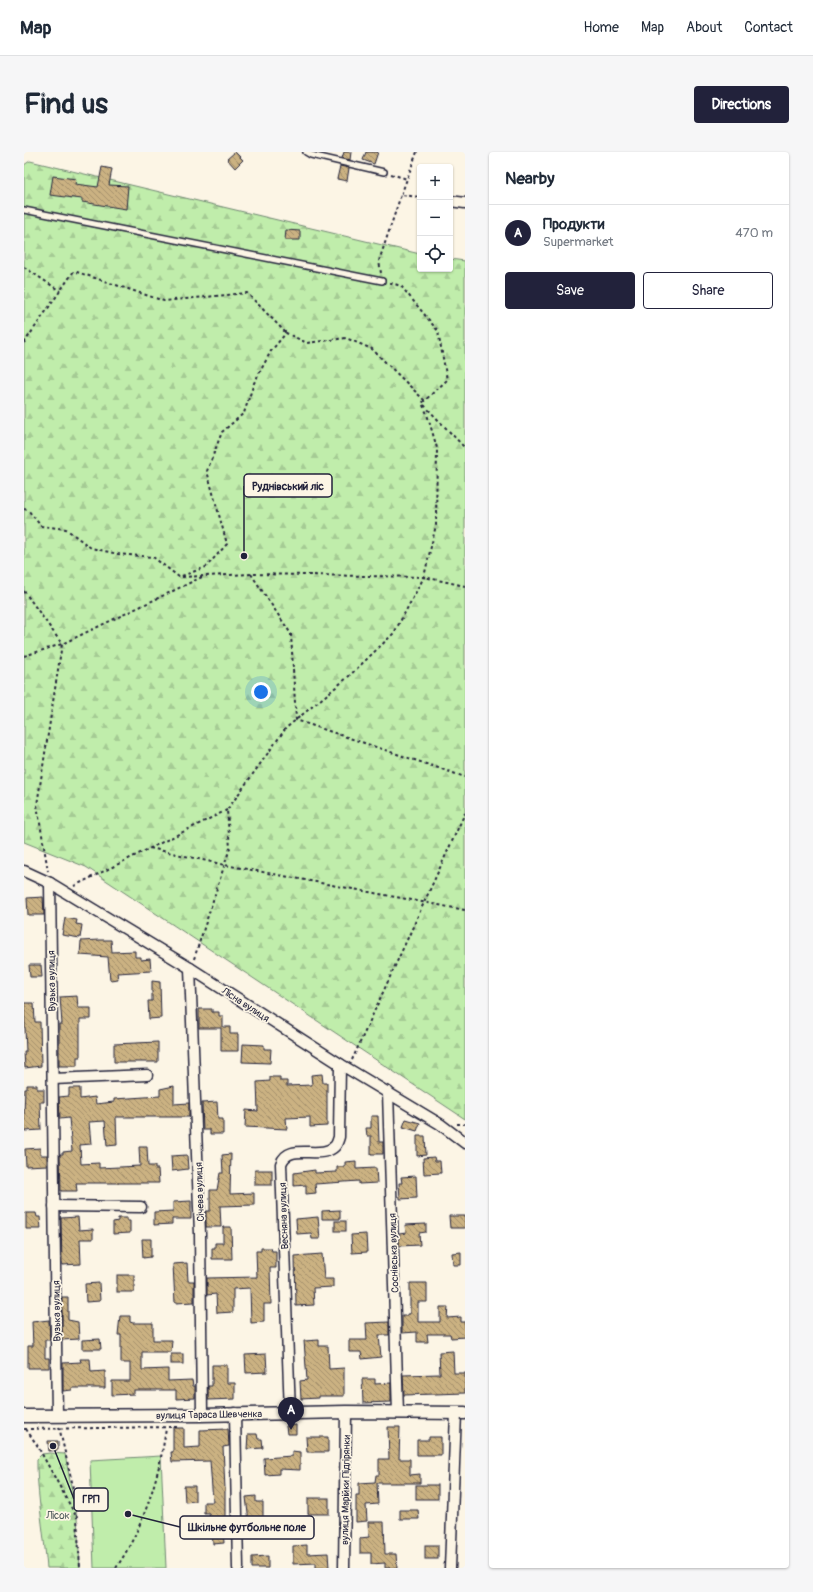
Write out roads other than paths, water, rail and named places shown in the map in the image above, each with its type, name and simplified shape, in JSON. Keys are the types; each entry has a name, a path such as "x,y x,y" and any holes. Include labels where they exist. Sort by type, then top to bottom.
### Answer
{"street":[{"path":"453,201 465,203"},
{"name":"Лісна вулиця","path":"24,871 50,882 190,968 344,1066 440,1124 465,1143"},
{"name":"Вузька вулиця","path":"50,882 57,1416"},
{"name":"Січева вулиця","path":"190,968 200,1234 202,1415"},
{"name":"Весняна вулиця","path":"290,1413 281,1164 283,1158 289,1153 327,1151 335,1146 339,1138 344,1066"},
{"path":"53,1079 147,1075"},
{"name":"Соснівська вулиця","path":"388,1092 398,1413"},
{"path":"54,1206 141,1207"},
{"name":"вулиця Тараса Шевченка","path":"24,1416 202,1415 235,1413 346,1412 461,1413"},
{"name":"вулиця Марійки Підгірянки","path":"344,1568 346,1412"},
{"path":"235,1413 238,1568"},
{"path":"450,1568 461,1413"}],"lane":[{"path":"306,152 311,155 384,172"},
{"path":"24,210 382,281"}],"place":[{"name":"Руднівський ліс","path":"244,556"},
{"name":"Продукти","path":"291,1430"},
{"name":"ГРП","path":"53,1446"},
{"name":"Шкільне футбольне поле","path":"128,1514"}],"park label":[{"name":"Лісок","path":"58,1515"}]}
